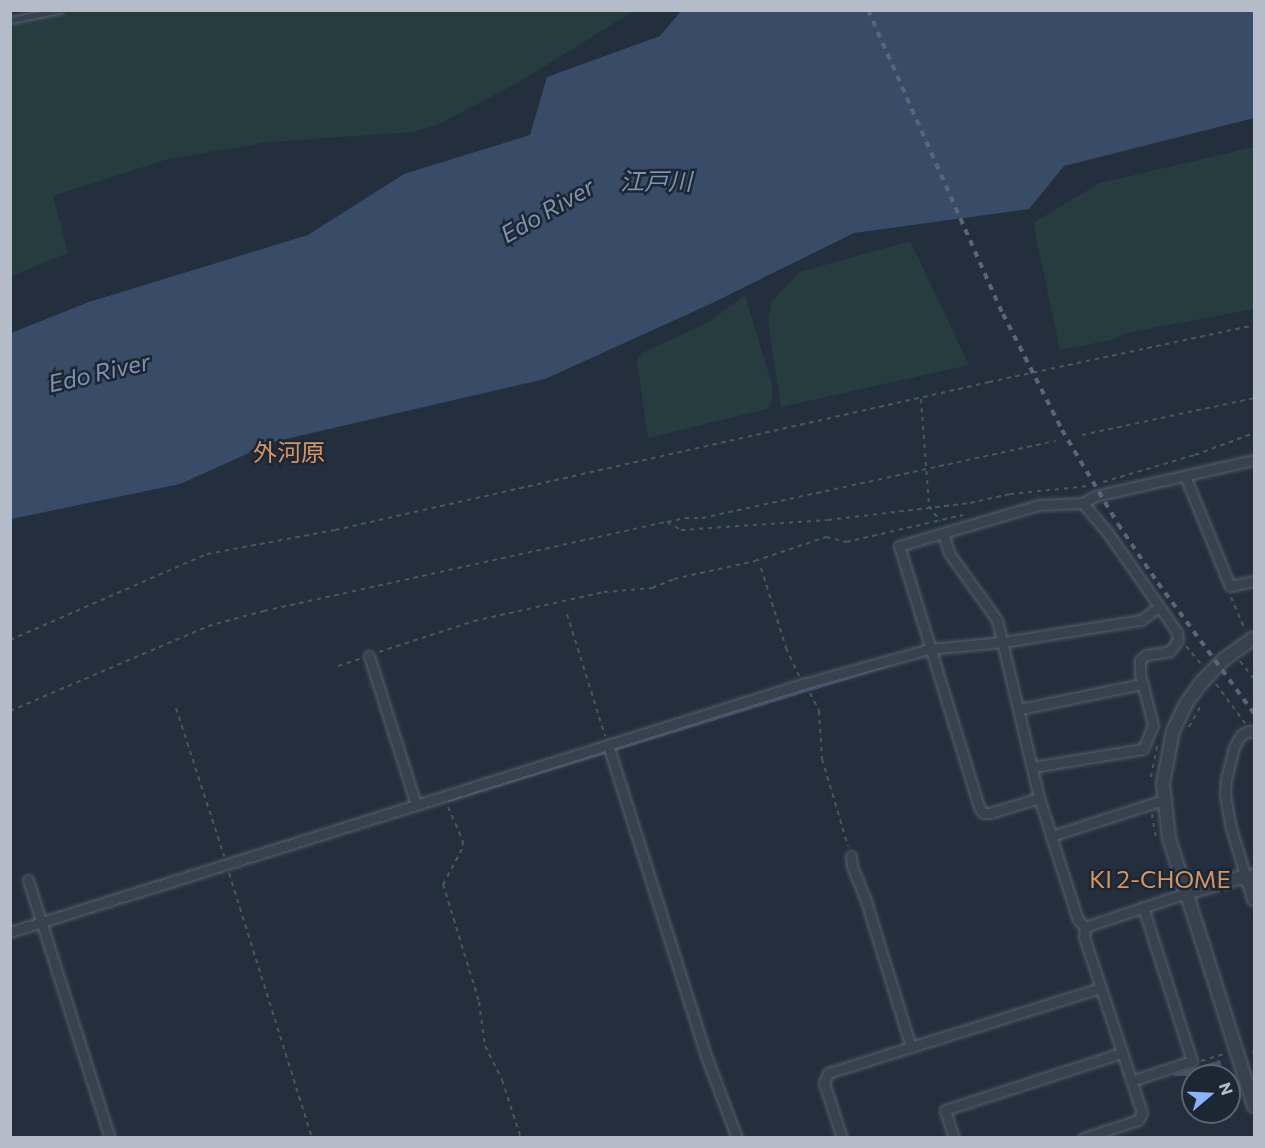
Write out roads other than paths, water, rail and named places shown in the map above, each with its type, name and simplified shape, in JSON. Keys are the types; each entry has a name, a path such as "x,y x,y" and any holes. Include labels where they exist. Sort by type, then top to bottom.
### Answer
{"street":[{"path":"1039,798 983,813 929,649 899,546 1038,505 1083,503 1095,496 1254,460"},
{"path":"1185,476 1230,586 1254,581"},
{"path":"1033,767 1143,749 1153,725 1142,684 1140,660 1146,655 1170,651 1178,640 1177,632 1108,533 1083,503"},
{"path":"943,532 949,553 997,620 1020,709 1039,798 1078,920 1085,927"},
{"path":"10,932 803,684 929,649 1003,642 1141,620 1158,607"},
{"path":"1250,634 1201,683 1186,704 1168,749 1163,800 1169,838 1254,1106"},
{"path":"369,656 416,804"},
{"path":"1020,709 1142,684"},
{"path":"1251,732 1241,735 1234,747 1226,778 1225,795 1231,828 1250,875 1254,899"},
{"path":"608,745 706,1056 737,1137"},
{"path":"1051,836 1163,800"},
{"path":"851,856 852,866 866,901 911,1047"},
{"path":"1085,927 1186,893 1250,875"},
{"path":"28,880 110,1137"},
{"path":"1131,1081 1192,1061 1143,907"},
{"path":"1083,1137 1138,1120 1142,1113 1084,937 1085,927"},
{"path":"842,1137 824,1083 828,1073 1101,988"},
{"path":"954,1137 945,1110 1122,1053"}],"lane":[{"path":"10,20 60,10"}],"water":[{"name":"江戸川","path":"681,11 1254,11 1254,118 1064,166 1029,209 854,233 708,305 545,379 273,442 180,484 11,519 11,333 89,302 308,235 404,174 530,135 547,77 660,36"}],"waterway":[{"path":"449,800 889,665"}],"railway":[{"path":"868,10 1003,314 1062,430 1118,524 1158,583 1254,713"}],"district":[{"name":"外河原","path":"289,452"},
{"name":"KI 2-CHOME","path":"1160,879"}],"water label":[{"name":"Edo River","path":"547,210"},
{"name":"Edo River","path":"99,372"}]}
